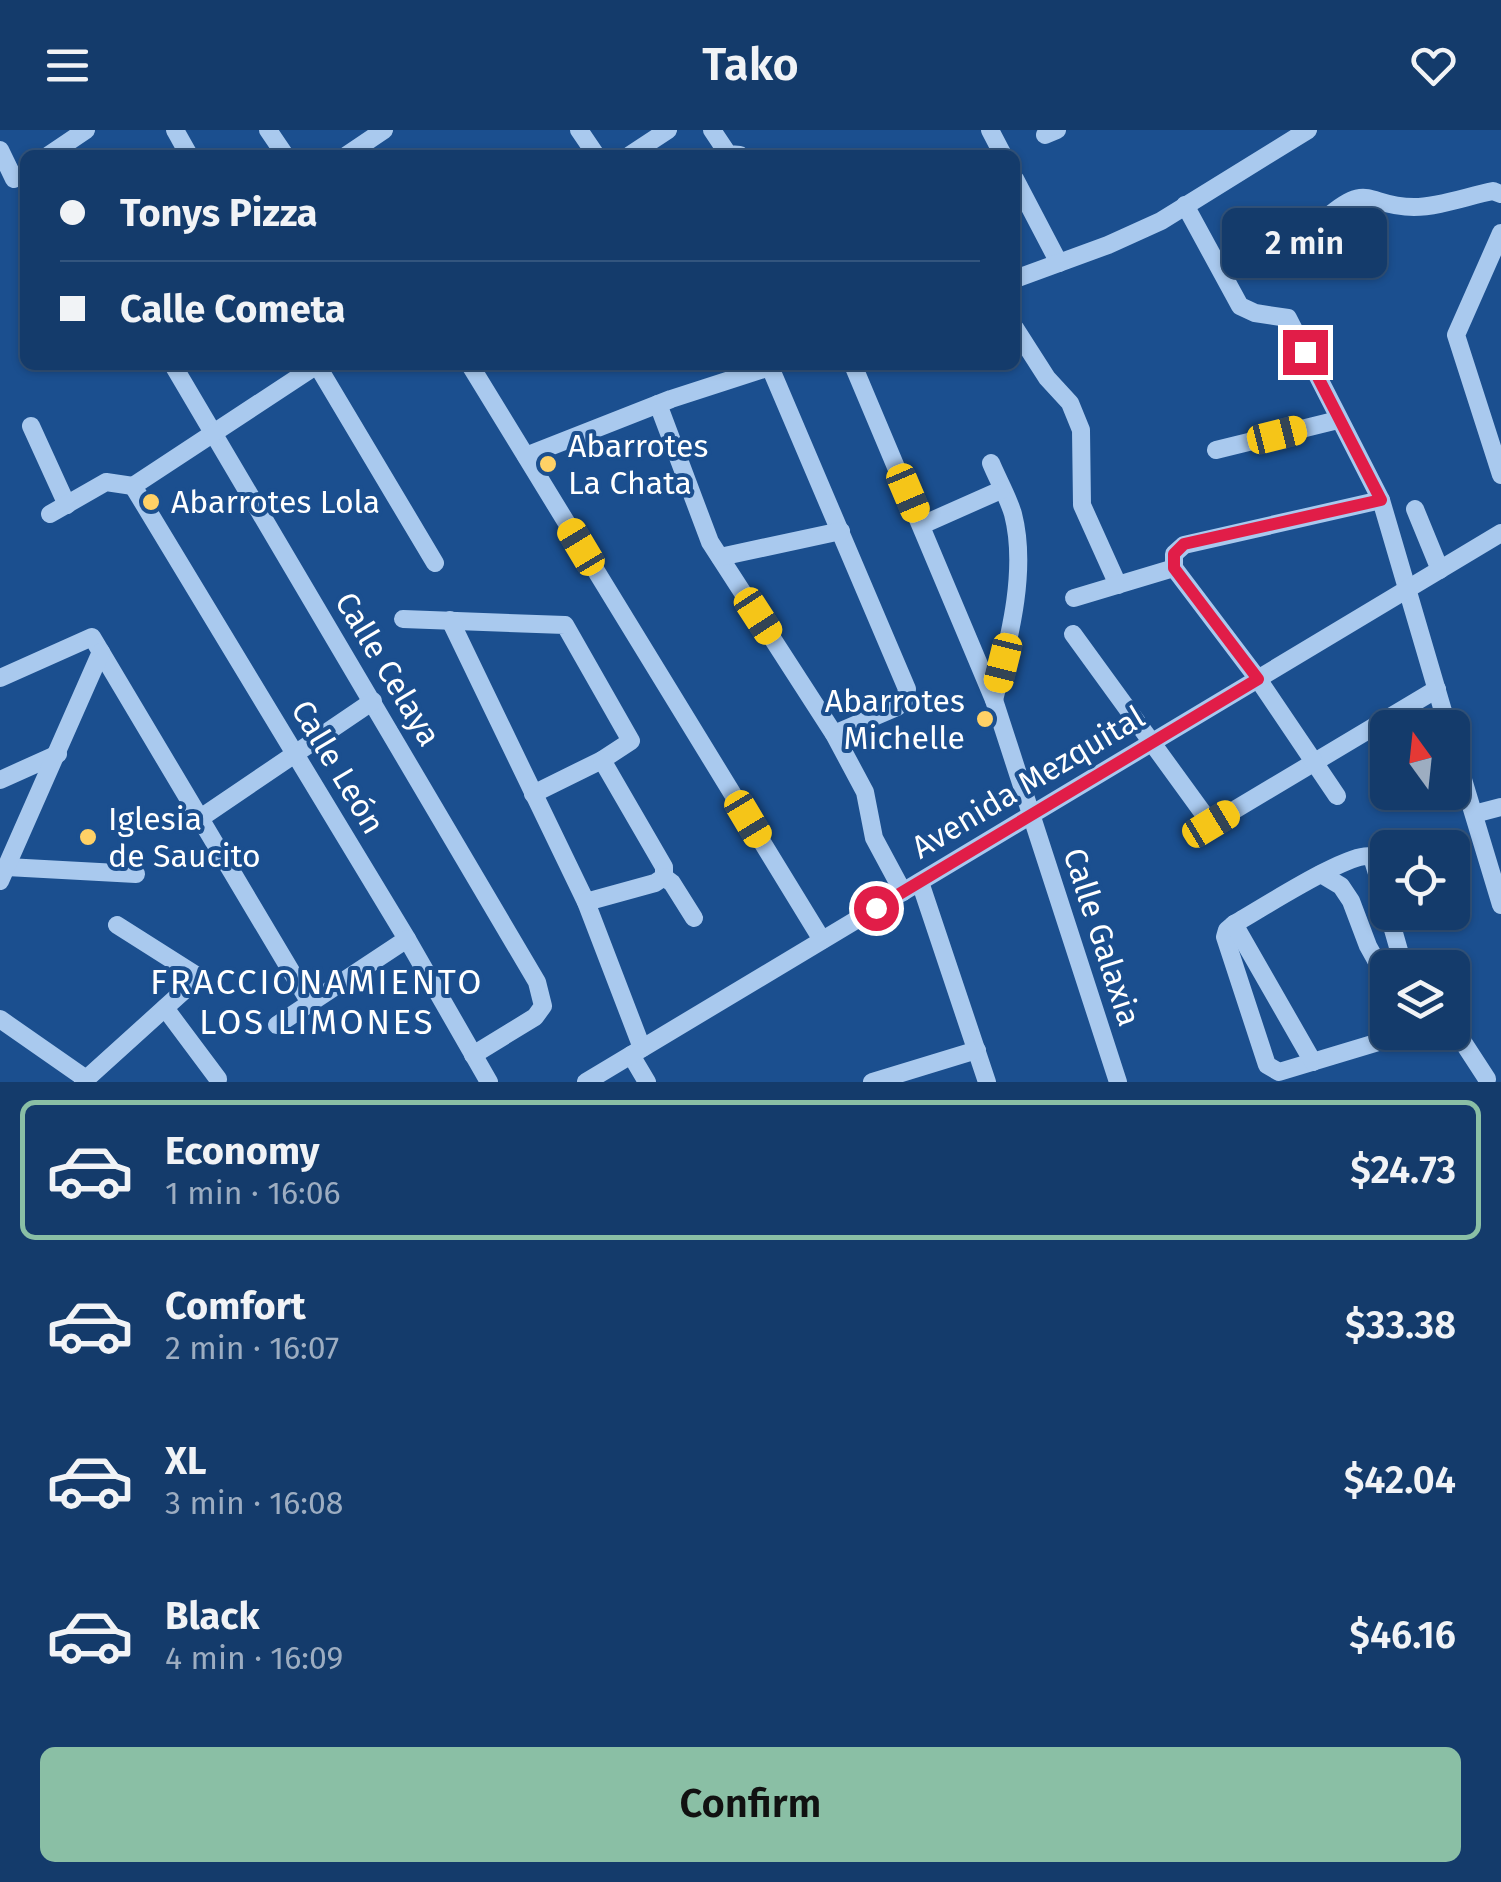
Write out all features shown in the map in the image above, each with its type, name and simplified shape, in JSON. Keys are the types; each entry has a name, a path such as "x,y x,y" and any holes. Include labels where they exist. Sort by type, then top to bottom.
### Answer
{"street":[{"path":"56,150 86,130"},
{"path":"354,150 384,130"},
{"path":"638,150 668,130"},
{"path":"1020,278 1162,221 1308,130"},
{"path":"0,150 13,179"},
{"path":"1020,189 1058,263"},
{"path":"1326,218 1358,196 1414,207 1492,192 1501,194"},
{"path":"1185,205 1240,306 1288,318 1381,500 1442,710"},
{"path":"1501,233 1456,335 1501,474"},
{"path":"1020,336 1047,378 1070,403 1081,430 1082,505 1118,585"},
{"name":"Calle Celaya","path":"176,370 537,982 543,1006 535,1018 473,1055"},
{"path":"50,514 106,482 134,486 310,370"},
{"path":"320,370 436,563"},
{"path":"473,370 822,940"},
{"path":"775,370 907,689 905,700 896,707 834,734"},
{"name":"Calle Galaxia","path":"855,370 994,700 1118,1082"},
{"path":"526,456 739,371"},
{"path":"658,404 710,542 834,734 865,792 874,838 902,892"},
{"path":"1216,450 1338,420"},
{"path":"31,426 67,504"},
{"path":"991,463 1012,511 1017,546 1013,626 994,700"},
{"name":"Calle León","path":"134,486 407,938 489,1082"},
{"path":"922,525 1002,490"},
{"path":"1074,598 1118,585 1174,561 1184,544 1381,500"},
{"path":"1415,509 1440,570"},
{"path":"720,557 841,531"},
{"name":"Avenida Mezquital","path":"586,1082 1501,533"},
{"path":"1174,561 1336,796"},
{"path":"403,619 565,625 631,741 534,794"},
{"path":"450,620 586,902 647,1082"},
{"path":"1073,634 1211,824 1436,690"},
{"path":"0,678 97,644"},
{"path":"97,644 58,754 2,872 136,874"},
{"path":"97,644 310,1003"},
{"path":"202,817 373,702"},
{"path":"0,780 58,754"},
{"path":"602,760 664,867 664,877"},
{"path":"1470,801 1501,905"},
{"path":"1474,814 1501,807"},
{"path":"1370,857 1367,854 1321,874 1234,924 1225,938 1266,1065 1279,1072 1370,1045"},
{"path":"1321,874 1341,886 1351,901 1370,950"},
{"path":"586,902 664,877"},
{"path":"664,877 694,918"},
{"path":"920,882 988,1082"},
{"path":"1234,924 1313,1062"},
{"path":"0,1019 84,1080 200,977 117,925"},
{"path":"277,1026 407,938"},
{"path":"165,1008 218,1078"},
{"path":"872,1082 977,1050"},
{"path":"1465,1050 1487,1079"}],"place":[{"name":"Abarrotes La Chata","path":"548,464"},
{"name":"Abarrotes Lola","path":"151,502"},
{"name":"Abarrotes Michelle","path":"985,719"},
{"name":"Iglesia de Saucito","path":"88,837"}],"district":[{"name":"FRACCIONAMIENTO LOS LIMONES","path":"317,1002"}],"route":[{"path":"876,908 1258,679 1174,568 1174,554 1184,544 1381,500 1305,352"}]}
